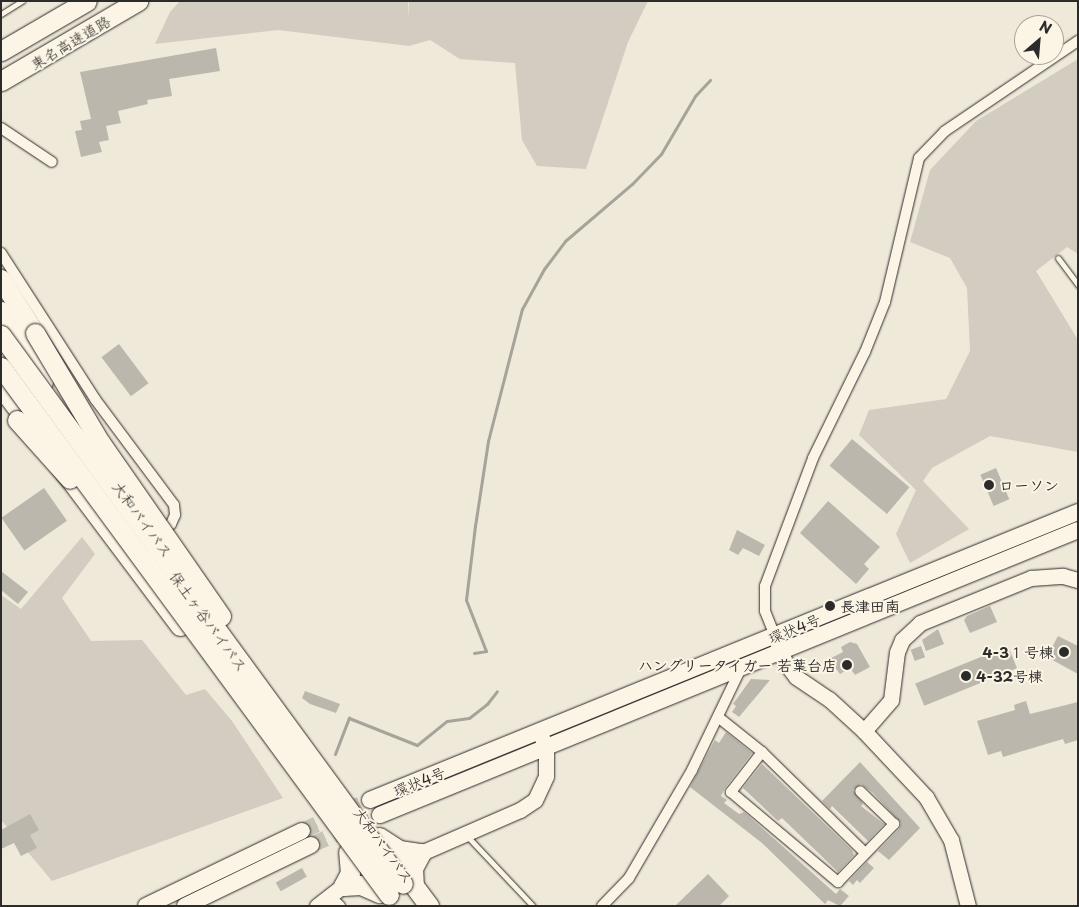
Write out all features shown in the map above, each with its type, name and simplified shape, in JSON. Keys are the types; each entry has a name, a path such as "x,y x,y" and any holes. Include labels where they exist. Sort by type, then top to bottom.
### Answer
{"highway":[{"path":"18,42 72,1"},
{"name":"東名高速道路","path":"1,51 87,1"},
{"name":"東名高速道路","path":"1,81 138,1"},
{"path":"1,279 100,442 409,885"},
{"path":"1,312 43,382"},
{"name":"大和バイパス","path":"1,325 378,837 409,885 429,906"},
{"name":"保土ヶ谷バイパス","path":"1,335 409,885 419,906"},
{"name":"保土ヶ谷バイパス","path":"1,367 397,906"},
{"path":"2,392 142,560"},
{"path":"2,392 384,899"},
{"path":"378,837 399,850 421,853 413,868 409,885"},
{"path":"338,896 350,872 348,852"},
{"path":"338,896 361,885 384,899"}],"main road":[{"name":"環状4号","path":"370,800 1078,512"},
{"name":"環状4号","path":"380,815 1078,530"},
{"path":"146,906 302,831"},
{"path":"185,906 311,845"}],"street":[{"path":"968,906 957,859 941,820 926,797 864,731 829,699 796,677 781,652 765,611 765,586 814,458 865,352 885,302 919,158 944,131 1078,41"},
{"path":"1,128 52,162"},
{"path":"1,253 95,398 174,505 175,515 171,524 156,537"},
{"path":"864,731 891,700 897,652 902,640 920,622 1030,578 1063,576 1078,580"},
{"path":"602,906 630,878 692,770 741,668"},
{"path":"718,716 762,752 865,853"},
{"path":"421,853 520,810 535,800 546,776 546,747 540,732"},
{"path":"762,752 731,792 838,882 894,824 860,790"},
{"path":"317,906 338,896"}],"lane":[{"path":"1,14 22,1"},
{"path":"1058,258 1078,285"},
{"path":"465,834 533,906"}],"shaded area":[{"path":"180,1 408,1 409,20 409,1 648,1 628,42 586,169 537,166 522,140 515,63 460,59 430,40 409,46 278,30 155,44 170,12"},
{"path":"1078,59 1078,254 1067,247 1036,271 1078,340 1078,452 990,436 932,468 923,481 969,529 910,563 896,534 916,490 859,435 869,410 946,399 970,351 967,288 950,258 910,242 930,170 976,121"},
{"path":"82,537 95,554 62,598 91,641 142,640 186,695 205,689 232,721 283,798 52,881 1,820 1,595 21,609"}],"building":[{"path":"216,48 220,71 169,79 172,96 147,100 148,104 118,111 121,123 106,126 109,140 99,142 102,152 81,157 75,131 82,130 80,121 91,119 80,72"},
{"path":"119,344 148,383 131,396 101,357"},
{"path":"852,439 909,487 887,514 830,466"},
{"path":"996,468 1009,499 994,506 980,475"},
{"path":"44,488 67,521 24,551 1,518"},
{"path":"828,501 880,547 864,564 869,569 856,584 800,533"},
{"path":"737,530 765,545 759,556 743,548 738,555 729,550"},
{"path":"1,571 28,592 18,604 1,590"},
{"path":"990,606 997,622 970,633 964,620 967,616"},
{"path":"938,629 944,644 926,651 922,640"},
{"name":"4-3１号棟","path":"1058,636 1078,646 1078,674 1047,657"},
{"path":"850,642 857,644 870,667 855,675 850,668 840,674 829,659 843,652 841,647"},
{"path":"921,646 925,657 915,661 911,650"},
{"name":"4-32号棟","path":"1008,646 1017,668 924,706 915,683"},
{"path":"751,679 770,680 739,717 732,712 736,706 733,704"},
{"path":"305,691 340,704 336,713 310,704 302,698"},
{"path":"1026,701 1030,714 1078,702 1078,740 1065,744 1063,739 1003,757 1001,751 988,755 977,721 1015,710 1014,705"},
{"path":"726,732 752,753 725,788 721,796 727,800 724,803 739,814 744,812 836,894 840,889 849,896 840,906 828,900 825,904 762,843 690,787 715,740 719,743"},
{"path":"860,762 920,828 889,860 878,851 899,829 901,823 873,793 861,784 853,790 863,804 861,806 884,824 868,841 832,806 830,809 822,801"},
{"path":"762,764 852,850 854,855 838,872 782,818 778,821 743,788"},
{"path":"30,814 39,830 30,835 37,848 21,856 14,843 1,849 1,830"},
{"path":"867,862 874,868 860,883 857,880 853,885 849,881"},
{"path":"302,868 307,877 281,891 276,883"},
{"path":"708,874 729,896 719,906 675,906"}],"waterway":[{"path":"474,653 486,651 466,600 475,526 488,441 522,309 544,269 565,241 632,184 661,154 695,96 710,80"},
{"path":"335,754 349,718 417,745 447,721 469,718 487,704 497,691"}],"tunnel":[{"path":"302,831 370,800"},
{"path":"311,845 380,815"}],"place":[{"name":"ローソン","path":"989,485"},
{"name":"長津田南","path":"830,606"},
{"name":"4-3１号棟","path":"1064,652"},
{"name":"ハングリータイガー 若葉台店","path":"847,665"},
{"name":"4-32号棟","path":"966,676"}]}
